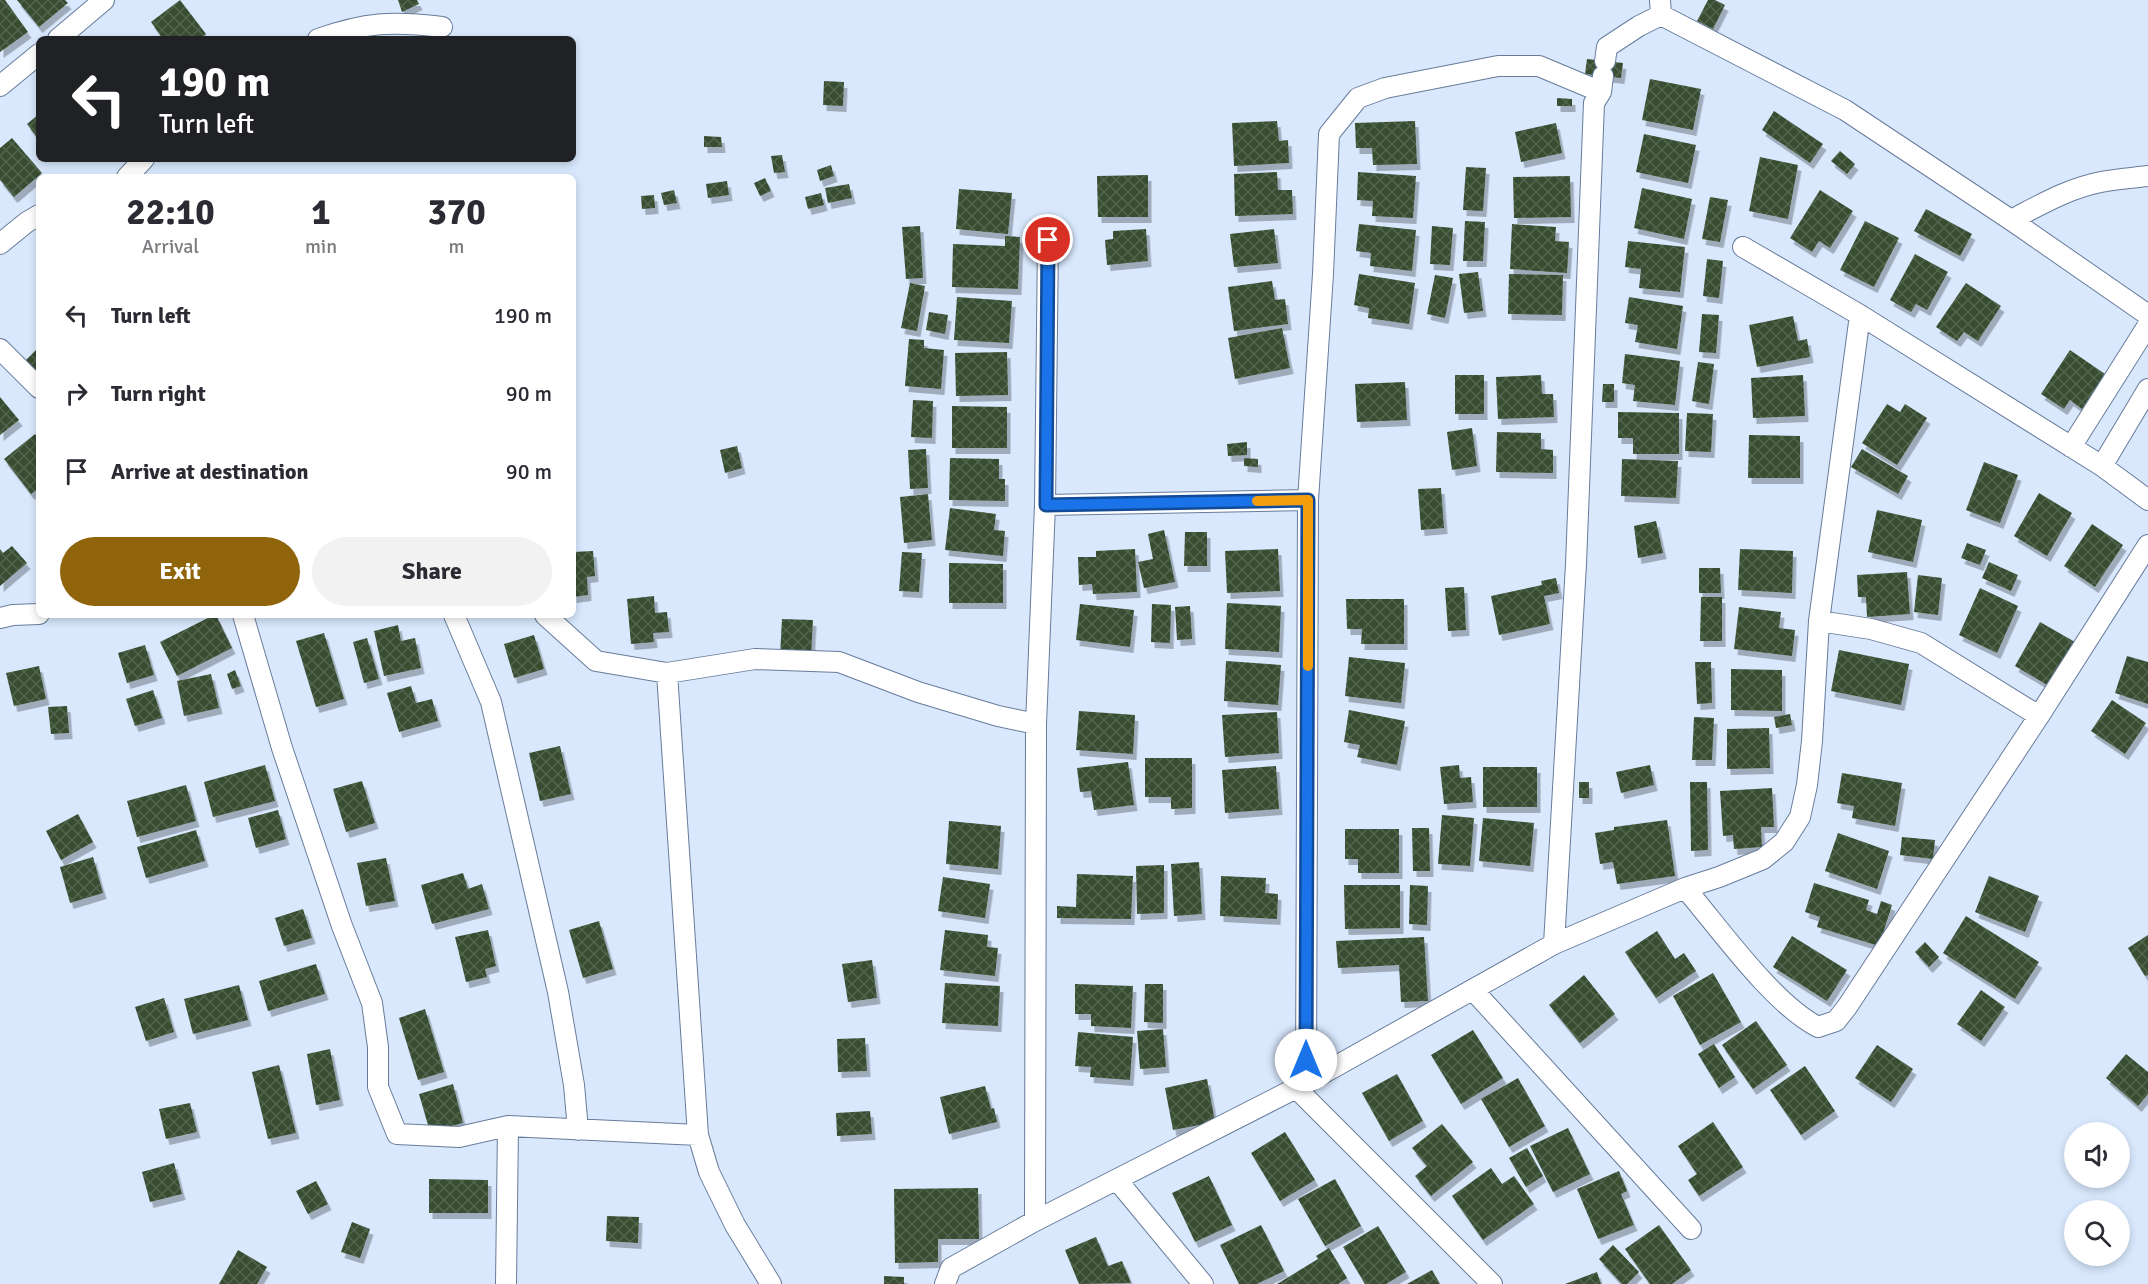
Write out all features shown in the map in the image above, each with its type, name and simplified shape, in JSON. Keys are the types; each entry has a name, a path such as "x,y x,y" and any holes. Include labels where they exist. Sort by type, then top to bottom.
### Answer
{"street":[{"path":"62,36 104,0"},
{"path":"1554,944 1576,564 1594,103 1603,76 1607,47 1639,26 1660,7 1845,110 2011,220 2148,315"},
{"path":"326,36 349,28 377,23 442,27"},
{"path":"0,86 36,56"},
{"path":"1492,1284 1301,1085 1308,500 1323,274 1329,134 1358,98 1385,88 1498,66 1539,66 1603,76"},
{"path":"130,174 141,162"},
{"path":"2011,220 2052,199 2080,188 2100,182 2148,176"},
{"path":"0,244 36,217"},
{"path":"1035,1221 1036,724 1046,505 1048,240"},
{"path":"1743,247 1860,315 2102,466 2148,500"},
{"path":"945,1284 951,1268 1035,1221 1301,1085 1554,944 1685,888 1763,859 1784,842 1800,818 1807,785 1819,621 1860,315"},
{"path":"2071,447 2148,325"},
{"path":"0,349 36,385"},
{"path":"2102,466 2148,389"},
{"path":"1046,505 1308,500"},
{"path":"1685,888 1762,979 1804,1019 1818,1027 1836,1021 2039,716 2148,545"},
{"path":"0,618 36,614"},
{"path":"244,618 282,748 342,926 372,1003 378,1047 378,1087 397,1134 459,1137 508,1126 698,1135"},
{"path":"455,618 491,702 558,992 574,1085 578,1130"},
{"path":"548,618 596,661 667,673 755,658 839,662 918,692 998,716 1036,724"},
{"path":"1819,621 1871,629 1921,643 2039,716"},
{"path":"667,673 698,1135 709,1172 735,1225 771,1284"},
{"path":"1473,990 1691,1229"},
{"path":"506,1284 508,1126"},
{"path":"1117,1180 1203,1284"}],"building":[{"path":"0,0 5,0 28,32 0,52"},
{"path":"17,0 65,0 68,3 39,27"},
{"path":"180,0 206,34 203,36 161,36 151,22"},
{"path":"398,0 417,0 419,4 402,12"},
{"path":"1708,0 1715,0 1725,5 1713,29 1697,21"},
{"path":"1587,59 1623,63 1621,78 1585,74"},
{"path":"1650,79 1701,89 1693,130 1642,120"},
{"path":"824,81 844,82 843,106 823,105"},
{"path":"1557,98 1572,99 1572,106 1557,106"},
{"path":"1774,111 1823,144 1810,163 1762,130"},
{"path":"36,116 36,136 27,124"},
{"path":"1277,121 1279,141 1288,140 1289,163 1234,166 1232,123"},
{"path":"1415,121 1417,164 1373,165 1372,148 1356,148 1355,123"},
{"path":"1556,123 1562,153 1521,162 1515,132"},
{"path":"1644,134 1696,145 1688,183 1636,172"},
{"path":"704,136 721,137 722,147 704,147"},
{"path":"12,138 42,173 36,174 36,178 14,197 0,180 0,148"},
{"path":"1840,151 1855,164 1847,174 1831,161"},
{"path":"782,155 785,172 774,173 771,156"},
{"path":"1760,157 1798,165 1788,219 1749,211"},
{"path":"831,165 834,176 820,181 817,170"},
{"path":"1466,167 1486,168 1483,211 1463,210"},
{"path":"1277,172 1278,190 1292,190 1293,214 1235,216 1234,174"},
{"path":"1358,172 1416,176 1413,218 1372,216 1373,201 1357,200"},
{"path":"1148,175 1148,217 1098,217 1097,176"},
{"path":"1570,176 1571,217 1514,218 1513,177"},
{"path":"765,178 771,191 760,196 754,183"},
{"path":"727,181 729,195 708,198 706,184"},
{"path":"849,184 852,198 828,203 825,188"},
{"path":"1642,188 1692,199 1684,239 1634,228"},
{"path":"959,189 1012,193 1008,234 956,229"},
{"path":"674,190 677,203 664,205 661,193"},
{"path":"1820,190 1853,211 1830,248 1819,241 1812,252 1790,238"},
{"path":"821,193 824,205 808,209 805,197"},
{"path":"654,195 655,208 642,209 641,196"},
{"path":"1710,197 1728,200 1720,242 1702,239"},
{"path":"1926,209 1972,234 1960,256 1914,231"},
{"path":"1465,221 1485,222 1483,261 1463,261"},
{"path":"1865,221 1899,238 1874,287 1840,270"},
{"path":"1359,224 1416,230 1412,271 1370,266 1371,253 1356,251"},
{"path":"1512,224 1556,227 1555,241 1569,242 1567,273 1510,269"},
{"path":"920,226 923,278 906,279 902,227"},
{"path":"1432,226 1453,228 1450,265 1430,264"},
{"path":"1146,229 1148,261 1107,265 1105,240 1113,239 1113,231"},
{"path":"1274,229 1278,263 1234,267 1230,234"},
{"path":"1005,236 1020,237 1018,289 952,287 953,244 1005,246"},
{"path":"1628,241 1685,247 1680,292 1639,288 1641,269 1625,267"},
{"path":"1915,254 1948,272 1927,310 1916,304 1911,312 1890,300"},
{"path":"1707,259 1723,261 1719,298 1703,296"},
{"path":"1478,272 1483,311 1464,313 1459,274"},
{"path":"1359,274 1415,283 1409,324 1368,318 1369,308 1354,305"},
{"path":"1509,274 1563,275 1562,315 1508,314"},
{"path":"1435,275 1453,278 1445,318 1427,314"},
{"path":"1272,281 1275,300 1285,299 1288,324 1234,331 1228,287"},
{"path":"910,283 925,286 917,331 901,328"},
{"path":"1966,283 2001,306 1978,341 1964,332 1957,341 1936,327"},
{"path":"957,297 1012,301 1009,343 954,340"},
{"path":"1629,297 1683,306 1677,349 1635,342 1638,325 1625,323"},
{"path":"929,312 948,315 945,334 926,330"},
{"path":"1702,314 1719,315 1716,353 1699,352"},
{"path":"1793,316 1798,341 1807,339 1810,357 1757,367 1749,325"},
{"path":"1282,328 1290,368 1235,379 1228,338"},
{"path":"909,339 924,340 924,348 944,350 941,389 905,386"},
{"path":"36,350 36,375 24,362"},
{"path":"2070,350 2105,374 2082,409 2070,400 2064,409 2041,394"},
{"path":"1007,352 1008,395 956,396 955,353"},
{"path":"1625,354 1680,361 1675,405 1633,401 1635,385 1622,383"},
{"path":"1698,362 1714,364 1709,404 1692,401"},
{"path":"1455,375 1484,375 1484,414 1455,414"},
{"path":"1541,375 1542,394 1553,394 1554,417 1498,419 1496,377"},
{"path":"1803,375 1805,416 1753,418 1751,378"},
{"path":"1405,382 1407,420 1357,422 1355,384"},
{"path":"1603,384 1614,384 1614,402 1602,402"},
{"path":"0,397 19,420 0,435"},
{"path":"913,400 933,401 932,438 911,437"},
{"path":"1887,404 1900,412 1905,404 1927,418 1897,465 1862,443"},
{"path":"952,406 1007,407 1007,448 952,448"},
{"path":"1618,412 1679,413 1679,454 1633,454 1633,438 1618,438"},
{"path":"1687,413 1713,414 1711,452 1685,451"},
{"path":"1472,428 1477,466 1452,470 1447,432"},
{"path":"1497,432 1541,433 1541,449 1553,450 1553,473 1496,472"},
{"path":"35,434 36,490 31,494 4,459"},
{"path":"1749,435 1800,436 1800,478 1748,478"},
{"path":"1247,442 1247,455 1228,456 1227,444"},
{"path":"737,446 742,468 725,473 720,450"},
{"path":"926,449 928,488 910,489 908,450"},
{"path":"1862,449 1908,476 1898,494 1851,467"},
{"path":"950,458 999,459 999,479 1005,479 1005,501 949,500"},
{"path":"1244,458 1258,459 1258,467 1244,466"},
{"path":"1622,459 1678,461 1676,498 1621,496"},
{"path":"1984,462 2018,475 2000,523 1966,510"},
{"path":"1441,488 1444,528 1421,530 1418,489"},
{"path":"2039,493 2072,513 2047,556 2014,536"},
{"path":"928,494 932,540 904,543 900,497"},
{"path":"950,508 996,514 994,530 1005,531 1003,556 945,550"},
{"path":"1877,510 1922,520 1913,562 1868,552"},
{"path":"1656,521 1663,553 1638,558 1634,526"},
{"path":"2092,524 2123,545 2095,587 2064,566"},
{"path":"1164,530 1175,582 1144,588 1138,562 1153,559 1148,534"},
{"path":"1185,532 1207,532 1207,566 1184,566"},
{"path":"1967,543 1986,550 1980,565 1961,558"},
{"path":"12,546 27,563 0,586 0,549 3,553"},
{"path":"1135,549 1137,592 1093,594 1092,584 1079,585 1078,557 1096,557 1096,551"},
{"path":"1278,549 1280,591 1227,593 1225,551"},
{"path":"1740,549 1793,551 1792,593 1738,590"},
{"path":"593,551 595,576 587,577 588,595 576,597 576,552"},
{"path":"902,552 922,553 919,592 899,591"},
{"path":"1989,562 2018,575 2011,591 1982,578"},
{"path":"949,563 1003,564 1003,603 949,603"},
{"path":"1699,568 1720,568 1721,593 1699,593"},
{"path":"1907,572 1910,614 1867,617 1866,597 1858,597 1857,575"},
{"path":"1918,575 1942,578 1938,615 1914,612"},
{"path":"1556,578 1559,593 1544,596 1550,624 1499,635 1491,596 1542,585 1541,581"},
{"path":"1464,587 1466,630 1448,631 1445,588"},
{"path":"1980,588 2018,606 1997,653 1959,635"},
{"path":"654,596 655,613 667,612 669,632 653,633 654,642 631,644 627,599"},
{"path":"1701,597 1722,597 1722,641 1700,641"},
{"path":"1346,599 1404,599 1404,644 1361,644 1362,629 1347,629"},
{"path":"1227,603 1281,606 1279,652 1225,649"},
{"path":"1080,604 1134,610 1130,647 1076,640"},
{"path":"1152,604 1171,605 1170,643 1151,642"},
{"path":"1190,606 1192,639 1177,640 1175,607"},
{"path":"1739,607 1781,612 1779,628 1795,630 1792,656 1734,649"},
{"path":"208,618 217,618 232,648 177,676 160,642"},
{"path":"782,619 813,620 811,657 780,656"},
{"path":"2040,622 2075,642 2049,686 2015,666"},
{"path":"398,625 401,641 415,638 421,668 384,676 374,631"},
{"path":"324,633 344,699 316,707 296,641"},
{"path":"534,635 544,669 514,678 504,644"},
{"path":"367,638 379,679 364,683 353,642"},
{"path":"145,645 154,675 127,683 118,653"},
{"path":"1839,650 1909,664 1901,705 1831,691"},
{"path":"2127,656 2148,662 2148,704 2115,693"},
{"path":"1349,657 1405,663 1401,703 1345,696"},
{"path":"1226,661 1281,665 1278,705 1224,701"},
{"path":"1695,662 1711,662 1712,703 1697,704"},
{"path":"39,666 46,699 14,706 6,673"},
{"path":"1731,669 1782,670 1782,711 1731,710"},
{"path":"235,670 241,686 232,689 227,674"},
{"path":"211,674 219,708 184,716 177,681"},
{"path":"411,686 416,703 432,699 438,721 399,732 387,693"},
{"path":"153,690 162,718 135,726 126,699"},
{"path":"2112,700 2146,723 2125,754 2091,731"},
{"path":"67,706 69,733 51,734 48,707"},
{"path":"1349,710 1405,721 1397,765 1357,757 1360,745 1344,742"},
{"path":"1079,711 1135,715 1133,754 1076,750"},
{"path":"1277,712 1279,753 1225,757 1222,715"},
{"path":"1790,714 1792,725 1776,728 1774,717"},
{"path":"1694,717 1714,718 1712,760 1692,760"},
{"path":"1769,728 1770,768 1727,769 1727,729"},
{"path":"560,746 571,794 540,801 529,753"},
{"path":"1145,758 1192,758 1192,808 1171,809 1171,797 1145,797"},
{"path":"1128,762 1134,805 1094,810 1091,791 1080,792 1077,768"},
{"path":"265,765 275,801 213,817 204,782"},
{"path":"1459,765 1460,778 1471,777 1473,802 1444,804 1440,767"},
{"path":"1650,765 1654,785 1621,793 1616,772"},
{"path":"1276,766 1279,809 1225,813 1222,770"},
{"path":"1483,767 1537,767 1537,807 1483,807"},
{"path":"1842,773 1902,783 1895,826 1852,818 1854,806 1837,803"},
{"path":"362,781 375,823 346,832 333,789"},
{"path":"1579,782 1589,782 1589,798 1579,798"},
{"path":"1690,782 1707,782 1708,850 1691,851"},
{"path":"186,785 196,821 137,837 127,801"},
{"path":"1772,788 1774,827 1761,827 1762,847 1734,849 1733,835 1723,836 1720,791"},
{"path":"278,810 286,839 256,848 248,818"},
{"path":"78,814 93,842 61,860 46,831"},
{"path":"1442,815 1474,818 1470,866 1438,864"},
{"path":"1483,818 1534,823 1530,866 1479,861"},
{"path":"1667,820 1675,876 1617,884 1613,862 1600,864 1595,833 1614,830 1614,827"},
{"path":"949,821 1001,826 998,869 946,864"},
{"path":"1412,828 1429,828 1430,871 1413,871"},
{"path":"1345,829 1399,829 1399,873 1358,873 1358,859 1345,859"},
{"path":"196,830 205,861 146,878 137,847"},
{"path":"1838,833 1889,851 1877,889 1825,871"},
{"path":"1902,837 1935,840 1933,859 1900,855"},
{"path":"93,857 103,893 70,903 60,867"},
{"path":"386,858 395,901 366,906 357,863"},
{"path":"1199,862 1202,914 1174,916 1171,864"},
{"path":"1164,865 1164,913 1137,914 1136,866"},
{"path":"463,873 468,889 482,884 489,909 432,924 421,885"},
{"path":"1077,874 1133,876 1131,919 1057,918 1057,906 1076,907"},
{"path":"1221,876 1266,878 1265,893 1278,894 1277,919 1220,916"},
{"path":"1989,876 2039,896 2025,932 1975,912"},
{"path":"943,877 990,884 985,918 938,911"},
{"path":"1814,883 1869,900 1866,910 1877,914 1881,901 1892,905 1879,946 1817,927 1820,917 1805,912"},
{"path":"1344,885 1400,885 1400,928 1345,929"},
{"path":"1410,885 1428,886 1427,925 1409,924"},
{"path":"303,909 312,938 284,946 275,918"},
{"path":"1966,916 2039,962 2015,999 1943,953"},
{"path":"599,921 613,969 583,978 569,930"},
{"path":"488,930 496,966 485,969 487,977 466,982 455,937"},
{"path":"945,930 988,935 987,947 998,948 995,976 940,970"},
{"path":"1657,931 1675,959 1684,953 1696,971 1656,998 1625,952"},
{"path":"2148,935 2148,975 2145,976 2128,948"},
{"path":"1792,936 1847,970 1827,1001 1773,967"},
{"path":"1424,937 1428,1001 1401,1002 1399,965 1338,968 1336,941"},
{"path":"1925,942 1939,957 1929,967 1915,952"},
{"path":"872,960 877,998 848,1002 842,964"},
{"path":"316,964 325,994 268,1011 259,981"},
{"path":"1713,973 1741,1022 1700,1045 1673,996"},
{"path":"1584,975 1615,1014 1580,1043 1549,1005"},
{"path":"945,983 1000,986 998,1026 942,1023"},
{"path":"1075,984 1133,986 1131,1028 1091,1026 1091,1014 1075,1014"},
{"path":"1145,984 1163,984 1163,1023 1144,1022"},
{"path":"239,985 248,1020 193,1034 184,999"},
{"path":"1981,990 2005,1007 1981,1041 1957,1024"},
{"path":"164,998 174,1032 146,1041 135,1007"},
{"path":"425,1009 444,1072 418,1080 399,1018"},
{"path":"1756,1021 1787,1065 1753,1089 1722,1045"},
{"path":"1163,1029 1166,1067 1140,1069 1137,1031"},
{"path":"1473,1030 1503,1078 1461,1104 1431,1055"},
{"path":"1078,1032 1133,1037 1130,1080 1090,1077 1091,1067 1075,1066"},
{"path":"865,1038 867,1071 838,1072 837,1039"},
{"path":"1714,1044 1735,1077 1719,1088 1698,1054"},
{"path":"1877,1045 1913,1069 1891,1102 1855,1078"},
{"path":"330,1049 340,1100 316,1105 307,1054"},
{"path":"2126,1054 2148,1072 2148,1094 2138,1106 2106,1078"},
{"path":"279,1065 296,1133 268,1139 252,1072"},
{"path":"1805,1066 1835,1111 1801,1135 1770,1090"},
{"path":"1397,1074 1423,1121 1389,1141 1362,1093"},
{"path":"1518,1078 1545,1126 1509,1147 1481,1099"},
{"path":"1207,1079 1215,1122 1173,1130 1165,1088"},
{"path":"453,1084 463,1123 430,1132 419,1094"},
{"path":"985,1086 997,1122 949,1134 940,1097"},
{"path":"190,1103 197,1132 166,1139 159,1109"},
{"path":"870,1111 872,1134 837,1136 836,1113"},
{"path":"1713,1122 1743,1167 1699,1196 1688,1180 1697,1174 1678,1146"},
{"path":"1442,1124 1473,1162 1431,1196 1415,1176 1427,1166 1412,1148"},
{"path":"1568,1128 1590,1174 1553,1192 1530,1146"},
{"path":"1285,1132 1315,1180 1280,1201 1251,1153"},
{"path":"1527,1148 1543,1176 1526,1187 1509,1158"},
{"path":"174,1163 182,1194 150,1202 142,1172"},
{"path":"1491,1168 1502,1184 1514,1176 1534,1204 1483,1240 1452,1196"},
{"path":"1619,1171 1627,1191 1621,1194 1634,1225 1598,1239 1577,1189"},
{"path":"1209,1176 1232,1225 1195,1242 1172,1193"},
{"path":"429,1179 488,1180 488,1213 429,1213"},
{"path":"1335,1179 1361,1226 1325,1246 1298,1199"},
{"path":"316,1181 328,1204 308,1214 296,1191"},
{"path":"978,1188 979,1239 938,1239 938,1262 895,1263 894,1189"},
{"path":"607,1216 639,1217 638,1243 606,1241"},
{"path":"352,1222 370,1229 360,1258 341,1252"},
{"path":"1261,1225 1284,1271 1257,1284 1239,1284 1220,1245"},
{"path":"1659,1225 1691,1270 1672,1284 1650,1284 1625,1249"},
{"path":"1378,1226 1406,1272 1386,1284 1365,1284 1343,1247"},
{"path":"1096,1237 1108,1266 1122,1261 1131,1283 1079,1284 1065,1250"},
{"path":"1613,1245 1639,1272 1627,1284 1622,1284 1599,1259"},
{"path":"1329,1248 1347,1278 1338,1284 1277,1284 1318,1259 1316,1256"},
{"path":"238,1250 267,1267 257,1284 219,1284"},
{"path":"1432,1270 1440,1284 1407,1284"},
{"path":"1597,1272 1601,1284 1565,1284"},
{"path":"884,1276 904,1277 904,1284 884,1284"}],"slow traffic":[{"path":"1257,501 1308,500 1308,666"}],"route":[{"path":"1048,240 1046,505 1308,500 1306,1060"}]}
